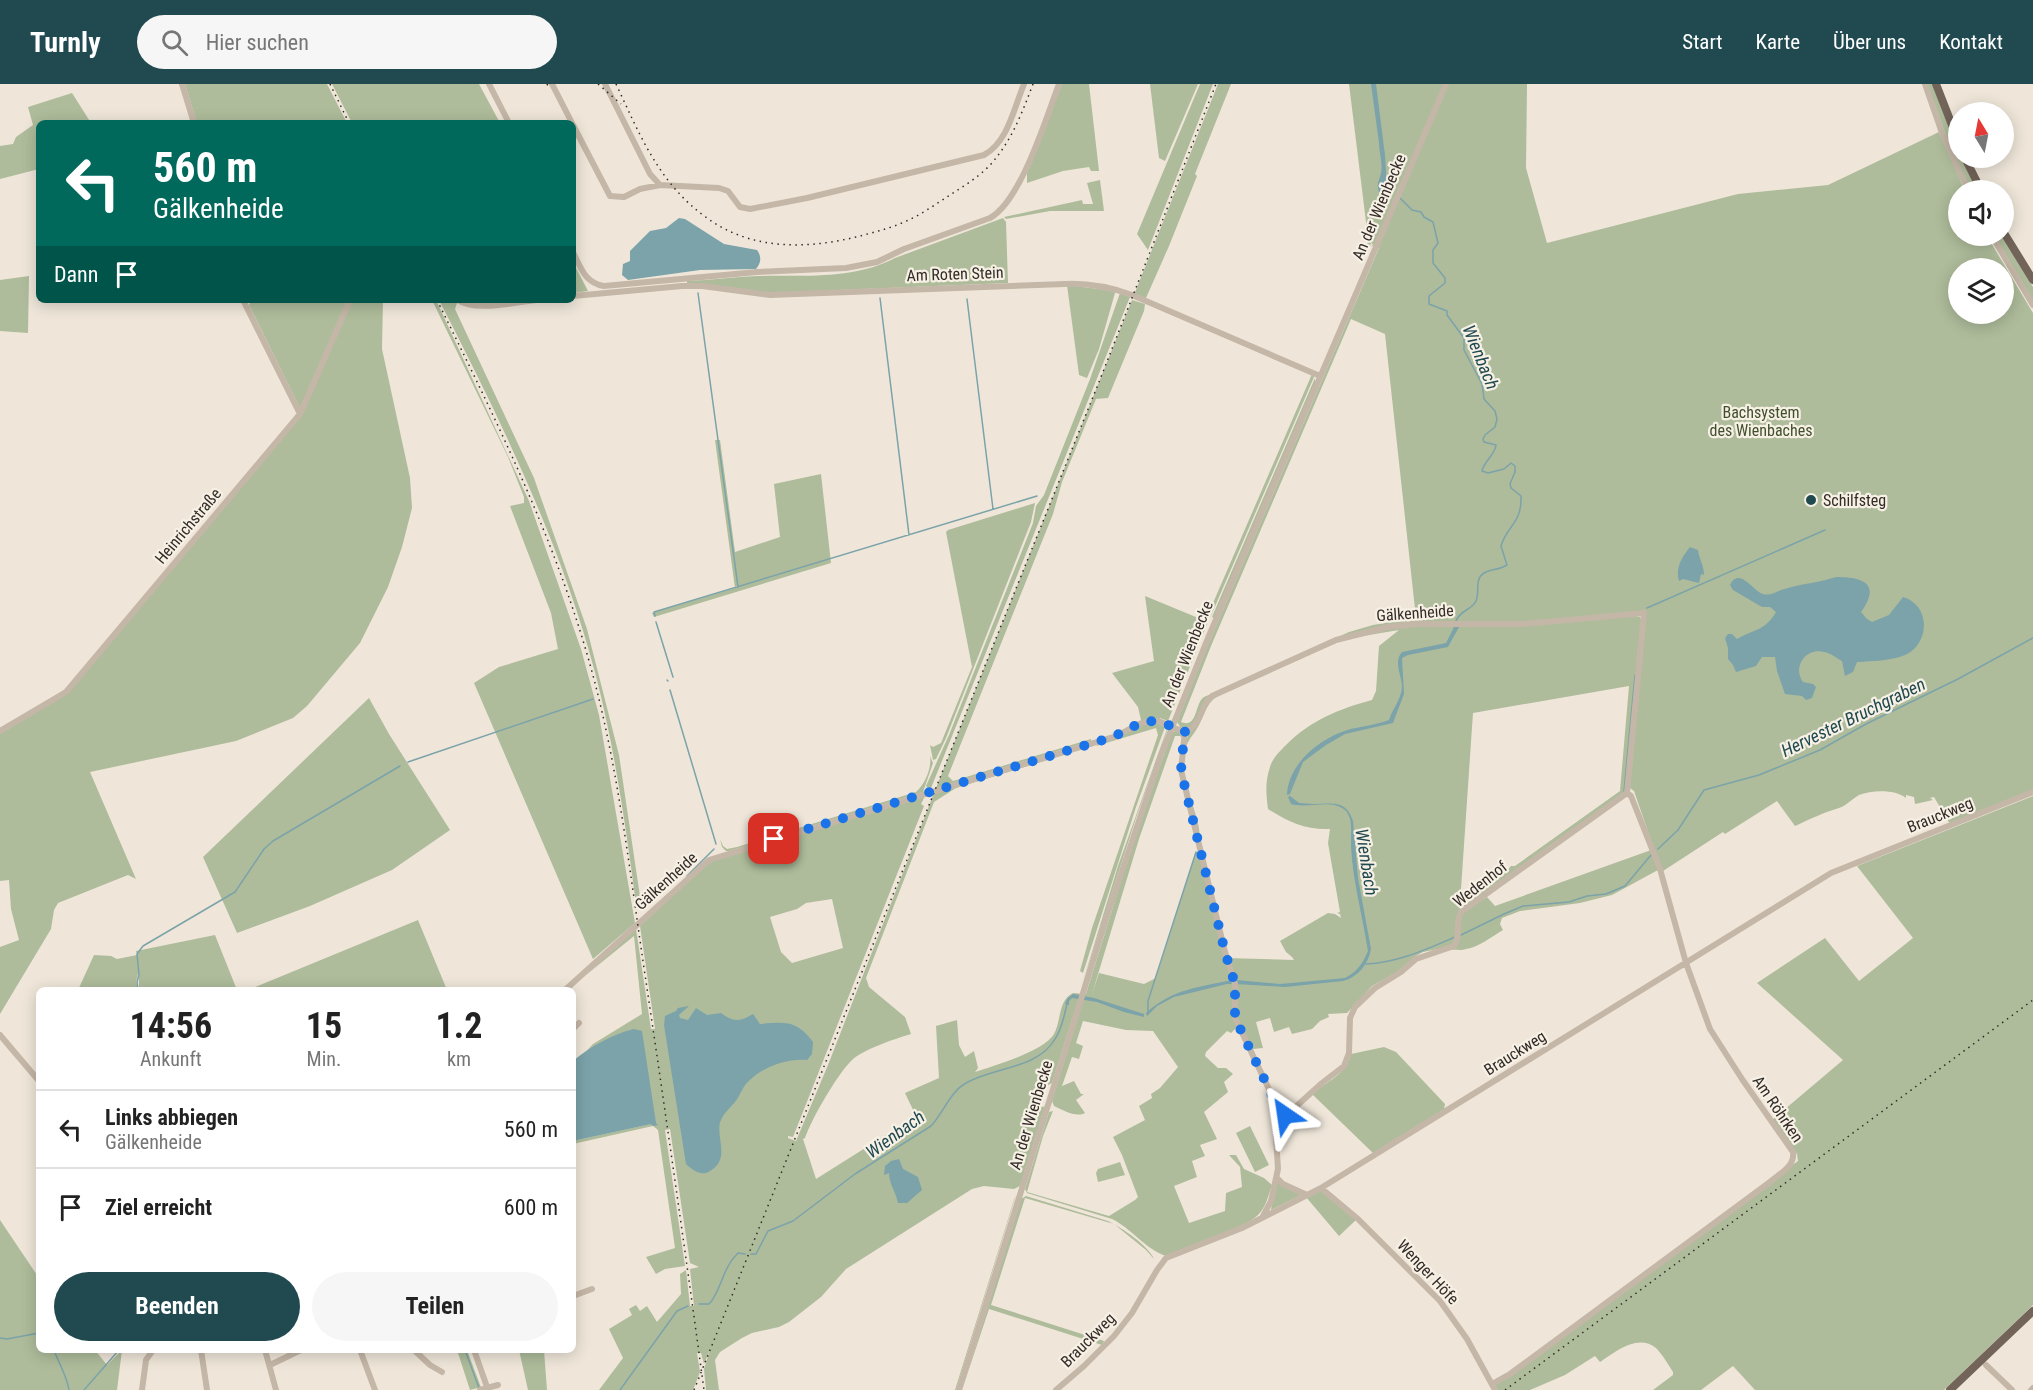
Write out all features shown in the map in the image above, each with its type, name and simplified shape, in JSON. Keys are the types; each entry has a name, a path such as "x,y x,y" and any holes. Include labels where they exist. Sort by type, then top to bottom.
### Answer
{"main road":[{"path":"1936,84 1948,115"},
{"path":"2012,246 2033,280"},
{"path":"1950,1390 2033,1311"}],"street":[{"path":"182,84 193,120"},
{"path":"489,84 507,120"},
{"path":"552,84 571,120"},
{"path":"605,84 650,174 660,185"},
{"path":"576,130 610,196 624,197 660,185 719,188 728,191 740,207 750,209 807,198 976,158 992,151 1001,140 1024,84"},
{"path":"576,258 587,279 594,284 604,286 757,272 846,268 877,262 904,249 990,218 999,212 1016,189 1059,84"},
{"name":"An der Wienbecke","path":"959,1390 1133,835 1172,726 1446,84"},
{"path":"1925,84 1942,133 1963,180"},
{"path":"644,189 648,185 650,174"},
{"path":"1998,246 2033,305"},
{"name":"Am Roten Stein","path":"576,296 695,285 770,295 1065,284 1092,285 1112,288 1132,295 1320,376"},
{"path":"244,303 300,414"},
{"name":"Heinrichstraße","path":"0,731 66,692 300,414 349,303"},
{"path":"463,303 478,306 508,303"},
{"name":"Gälkenheide","path":"567,987 709,860 1113,737 1146,721 1158,722 1185,731 1195,724 1205,703 1212,696 1348,636 1388,627 1452,623 1523,624 1644,613 1627,793"},
{"path":"1185,731 1182,775 1234,982 1236,1022 1277,1106 1285,1115 1276,1136 1279,1160 1277,1178 1271,1201 1263,1216"},
{"name":"Brauckweg","path":"1056,1390 1114,1336 1127,1320 1166,1258 1227,1234 1321,1188 1831,873 2033,792"},
{"name":"Am Röhrken","path":"1493,1387 1770,1182 1792,1162 1793,1152 1714,1037 1686,963 1660,869 1631,796 1627,793"},
{"name":"Wedenhof","path":"1285,1115 1344,1066 1348,1053 1351,1014 1375,988 1420,957 1454,946 1457,943 1457,920 1461,912 1627,793"},
{"path":"576,1026 579,1023"},
{"path":"0,1035 36,1077"},
{"path":"1277,1178 1283,1184 1307,1194"},
{"name":"Wenger Höfe","path":"1321,1188 1358,1219 1440,1301 1467,1339 1493,1387"},
{"path":"576,1295 592,1289"},
{"path":"142,1390 146,1360 151,1353"},
{"path":"201,1353 207,1390"},
{"path":"266,1353 276,1390"},
{"path":"270,1365 295,1353"},
{"path":"361,1353 375,1390"},
{"path":"417,1353 441,1372"},
{"path":"475,1353 487,1387"},
{"path":"1986,1365 2012,1390"},
{"path":"480,1390 498,1385"}],"green space":[{"path":"185,84 327,84 345,120 196,120"},
{"path":"332,84 479,84 498,120 350,120"},
{"path":"1062,84 1089,84 1099,171 1091,171 1089,167 1063,171 1027,183 1027,173"},
{"path":"1150,84 1198,84 1165,161 1159,158"},
{"path":"1200,84 1213,84 1148,250 1137,234"},
{"path":"1218,84 1231,84 1195,174 1197,176 1146,298 1134,295"},
{"name":"Bachsystem des Wienbaches","path":"1349,84 1527,84 1526,168 1547,243 1738,194 1828,185 1939,132 1940,135 1943,134 1948,147 1948,168 1956,168 1960,180 1948,180 1948,246 1993,246 2000,258 1948,258 1948,324 2014,324 2014,281 2033,313 2033,790 1950,824 1934,797 1930,798 1933,800 1915,804 1914,797 1906,795 1906,798 1890,792 1864,793 1842,807 1795,826 1777,801 1725,834 1723,832 1663,871 1658,870 1612,895 1580,903 1520,911 1502,918 1500,924 1503,930 1476,946 1464,950 1450,950 1448,947 1423,952 1397,972 1372,986 1347,1013 1328,1014 1329,1017 1320,1021 1312,1029 1292,1034 1289,1027 1274,1032 1270,1018 1256,1022 1263,1048 1253,1049 1237,1019 1236,1004 1232,1004 1232,1014 1237,1027 1231,1033 1227,1031 1206,1052 1205,1056 1218,1068 1226,1068 1233,1074 1224,1082 1228,1092 1204,1112 1217,1139 1200,1145 1205,1156 1192,1161 1197,1177 1174,1186 1189,1223 1225,1211 1226,1193 1242,1187 1240,1167 1229,1155 1236,1155 1244,1169 1264,1178 1272,1185 1263,1208 1251,1220 1228,1232 1166,1256 1151,1249 1112,1219 1027,1193 1025,1189 1049,1112 1053,1111 1043,1136 1027,1192 1109,1216 1135,1200 1138,1197 1113,1137 1145,1120 1139,1106 1152,1098 1151,1094 1160,1088 1178,1067 1153,1031 1126,1030 1083,1021 1076,1043 1083,1046 1079,1059 1072,1057 1062,1086 1074,1081 1081,1094 1084,1094 1076,1100 1085,1113 1074,1114 1054,1106 1052,1101 1077,1020 1072,1019 1052,1083 1046,1086 1040,1106 1045,1106 1020,1186 1014,1189 984,1186 972,1189 846,1269 821,1297 789,1322 779,1327 752,1333 720,1352 715,1360 719,1390 706,1390 704,1369 710,1350 704,1364 701,1353 697,1353 700,1372 693,1390 599,1390 623,1358 609,1329 632,1315 629,1309 636,1305 640,1311 647,1306 657,1322 681,1294 680,1274 686,1270 690,1306 694,1306 690,1269 699,1267 690,1263 670,1129 665,1130 685,1266 665,1269 656,1274 646,1257 675,1248 658,1130 653,1126 576,1143 576,1140 650,1124 637,1123 576,1137 576,1061 593,1044 642,1014 634,936 586,975 636,929 651,1029 655,1029 640,926 710,861 919,797 924,798 921,804 924,806 793,1137 788,1136 796,1141 934,793 1094,744 956,788 934,802 866,978 869,987 905,1017 911,1034 863,1052 851,1061 832,1086 803,1139 816,1179 916,1116 905,1093 939,1078 936,1026 957,1020 959,1045 965,1057 974,1051 978,1068 975,1072 1030,1052 1054,1034 1062,1006 1068,996 1073,993 1086,994 1138,827 1172,733 1179,732 1183,739 1181,763 1182,738 1175,736 1139,839 1092,994 1099,973 1144,984 1156,978 1196,852 1199,852 1225,958 1294,960 1280,941 1328,913 1341,918 1337,913 1340,912 1328,843 1330,829 1297,824 1268,809 1266,788 1268,772 1279,752 1315,722 1348,707 1372,700 1376,691 1379,646 1399,630 1348,638 1391,628 1417,625 1417,623 1378,627 1333,640 1209,696 1190,727 1181,728 1177,722 1379,248 1374,245 1371,247 1373,244 1371,243 1370,247 1367,246 1368,235 1363,242 1367,230","holes":["1351,319 1385,334 1416,618 1373,625 1349,632 1205,697 1201,700 1192,720 1186,723 1181,722 1211,646","1643,613 1644,629 1630,788 1634,791 1654,849 1495,906 1487,897 1462,913 1460,907 1466,907 1624,795 1627,785 1642,621 1640,617 1635,616 1585,620","1629,686 1620,791 1515,866 1511,866 1464,905 1461,889 1473,713","832,899 843,948 792,963 781,952 770,917 797,909 806,903"]},
{"path":"1927,84 1932,84 1948,125 1948,141"},
{"path":"72,93 89,120 36,120 36,170 0,179 0,146 13,144 16,137 33,125 28,107"},
{"path":"1960,168 1966,168 1972,180 1965,180"},
{"path":"1100,180 1104,211 1050,211 1006,219 1004,217 1082,200 1083,204 1093,204 1087,183"},
{"path":"1003,218 1006,222 1008,283 766,293 687,284 687,281 757,276 828,275 862,270"},
{"path":"2000,246 2007,246 2033,287 2033,302 2014,270 2014,258 2007,258"},
{"path":"576,268 588,291 576,293"},
{"path":"29,276 28,333 0,331 0,280"},
{"path":"1067,285 1114,291 1115,293 1099,349 1087,378 1079,375"},
{"path":"1120,293 1130,297 931,788 927,787 1033,523 1036,506 1044,495 1090,379"},
{"path":"1132,300 1145,304 1144,311 1108,398 1096,399 1062,482 1053,514 948,776 953,781 1091,739 1091,741 936,788"},
{"path":"250,303 383,303 382,349 410,478 412,508 388,587 360,643 307,706 293,718 236,741 90,772 136,879 128,875 58,903 54,910 51,929 0,1014 0,947 19,940 11,909 9,880 0,881 0,734 69,692 303,414"},
{"path":"433,303 437,303 529,501 581,649 599,715 635,923 593,959 474,683 499,667 558,649 551,613 510,506 524,503 524,497 508,457"},
{"path":"441,303 457,303 455,309 534,478 587,629 619,755 641,903 636,904 609,732 582,627 547,530 485,391"},
{"path":"1312,374 1314,377 1210,618 1207,617"},
{"path":"1315,378 1315,383 1214,618 1212,617"},
{"path":"715,440 720,440 735,552 780,537 774,484 821,474 831,563 654,617 652,613 735,588"},
{"path":"1035,503 1031,522 946,738 936,759 933,760 930,745 933,747 941,743 972,667 946,532"},
{"path":"1145,596 1208,622 1168,721 1160,718 1159,720 1141,720 1138,707 1112,673 1154,661"},
{"path":"1342,640 1216,697 1206,710 1187,744 1184,753 1188,734 1198,723 1207,702 1220,693"},
{"path":"369,698 450,830 392,870 310,906 237,933 203,857"},
{"path":"1146,723 1165,727 1136,807 1083,973 1080,971 1092,928 1158,735 1156,728 1096,746"},
{"path":"1167,729 1136,818 1081,988 1118,866"},
{"path":"930,756 933,763 923,792 729,851 722,847 720,839 727,849 737,847 916,792 927,776"},
{"path":"1183,760 1186,782 1197,818 1200,841 1183,771"},
{"path":"1180,769 1197,841 1180,772"},
{"path":"2033,796 2033,1305 1944,1390 1755,1390 1733,1366 1701,1390 1653,1390 1673,1375 1673,1372 1656,1348 1642,1342 1627,1346 1600,1362 1595,1356 1565,1375 1530,1390 1498,1390 1495,1385 1798,1161 1797,1154 1772,1120 1843,1060 1757,983 1825,938 1859,981 1913,938 1857,866"},
{"path":"418,920 446,987 255,987"},
{"path":"215,935 236,987 139,987 139,970 137,987 79,987 94,955 111,956 117,959 137,955 136,951"},
{"path":"1384,1047 1396,1052 1445,1104 1444,1110 1373,1153 1312,1094 1341,1072 1351,1054"},
{"path":"1250,1126 1269,1165 1255,1172 1236,1133"},
{"path":"1120,1162 1125,1175 1098,1182 1096,1173 1098,1169"},
{"path":"1276,1180 1303,1194 1271,1210"},
{"path":"1321,1191 1356,1220 1339,1236 1306,1197"},
{"path":"1016,1195 956,1390 955,1390 1014,1200"},
{"path":"1026,1196 1113,1224 1025,1198 991,1305 1104,1341 1102,1345 989,1309 962,1390 1021,1199"},
{"path":"0,1220 36,1274 36,1353 97,1353 107,1365 122,1353 117,1390 0,1390"},
{"path":"1115,1225 1140,1243 1154,1259 1146,1250"},
{"path":"458,1353 468,1353 482,1390 478,1388 470,1390"},
{"path":"520,1353 544,1353 547,1390 528,1390"}],"water":[{"path":"1371,84 1376,84 1387,189 1392,194 1390,198 1378,189 1382,166"},
{"path":"679,218 685,219 724,244 757,250 760,258 758,267 756,269 700,270 628,280 622,275 623,264 630,261 630,251 650,231 666,228"},
{"path":"1690,547 1698,550 1703,568 1704,575 1701,574 1699,583 1683,579 1679,581 1680,563"},
{"path":"1836,577 1854,578 1866,584 1870,594 1861,612 1872,622 1889,615 1903,597 1912,601 1923,616 1924,625 1923,634 1913,650 1894,658 1857,662 1853,672 1845,676 1842,661 1831,654 1812,652 1803,660 1799,670 1803,682 1816,687 1812,698 1806,700 1802,696 1785,694 1775,657 1762,657 1756,666 1736,672 1728,659 1725,638 1728,634 1732,634 1737,639 1759,629 1768,623 1776,612 1770,607 1762,607 1733,590 1730,585 1734,580 1742,579 1763,594 1772,594"},
{"path":"1454,627 1459,627 1448,647 1402,658 1404,694 1393,723 1345,734 1326,745 1303,762 1290,794 1287,795 1292,774 1312,749 1330,737 1345,731 1389,720 1402,688 1398,665 1399,656 1402,652 1446,643"},
{"path":"1290,796 1299,803 1326,804 1298,805 1291,804 1288,797"},
{"path":"1326,804 1342,806 1350,814 1353,821 1358,878 1371,949 1365,965 1358,973 1343,981 1285,987 1236,984 1236,980 1280,984 1345,978 1359,967 1364,959 1368,951 1353,867 1351,825 1348,813 1339,807"},
{"path":"1232,980 1233,984 1174,997 1157,1006 1147,1016 1146,1013 1156,1005 1176,994"},
{"path":"1073,994 1094,998 1144,1014 1144,1017 1097,1002 1072,998 1069,1005 1065,1004"},
{"path":"689,1006 679,1015 680,1018 688,1020 696,1008 707,1015 721,1013 737,1020 753,1014 760,1024 784,1023 796,1026 813,1042 812,1054 807,1060 793,1060 770,1067 757,1074 746,1084 721,1120 719,1126 720,1160 717,1166 707,1173 700,1173 686,1164 664,1025 665,1016 678,1008"},
{"path":"634,1029 642,1031 658,1125 651,1124 576,1140 576,1059 618,1034"},
{"path":"899,1159 903,1169 918,1177 922,1190 907,1203 898,1203 889,1173 884,1175 885,1166"}],"waterway":[{"name":"Wienbach","path":"1400,198 1412,210 1421,212 1424,217 1433,222 1438,243 1433,250 1433,263 1445,278 1445,283 1429,296 1429,304 1447,311 1447,315 1464,338 1464,350 1482,384 1484,399 1495,411 1497,419 1495,427 1483,439 1484,442 1496,445 1482,471 1488,473 1504,469 1511,463 1515,466 1511,488 1521,496 1517,519 1501,546 1507,565 1481,576 1476,601 1460,614 1456,621"},
{"path":"698,293 738,587"},
{"path":"880,298 909,535"},
{"path":"967,299 993,509"},
{"path":"655,616 654,612 1037,496"},
{"path":"1647,608 1825,530"},
{"path":"656,622 673,677"},
{"name":"Hervester Bruchgraben","path":"1658,849 1678,830 1704,790 1759,775 1820,750 2033,638"},
{"path":"1624,792 1635,675"},
{"path":"670,690 716,844"},
{"path":"408,762 593,699"},
{"path":"138,987 137,954 143,946 235,892 264,849 273,841 400,766"},
{"path":"687,876 714,849"},
{"path":"1148,1014 1148,1001 1196,852"},
{"path":"1461,935 1523,906 1569,902 1587,896 1606,894 1625,886 1651,855"},
{"path":"1366,964 1400,958 1455,937"},
{"name":"Wienbach","path":"751,1254 756,1254 768,1231 793,1221 855,1174 931,1126 951,1097 966,1083 1026,1062 1047,1049 1059,1031 1067,1004"},
{"name":"Wienbach","path":"699,1304 709,1304 733,1259 738,1253 745,1254"},
{"name":"Wienbach","path":"620,1390 677,1311 688,1306"},
{"path":"0,1338 7,1339 36,1334"},
{"path":"55,1353 69,1390"},
{"path":"84,1390 116,1353"},
{"path":"466,1353 479,1388"}],"railway":[{"path":"330,84 348,120"},
{"path":"598,84 621,104"},
{"path":"616,84 643,140 663,174 690,205 725,229 744,237 763,242 803,245 844,240 910,220 970,182 991,164 1011,136 1033,84"},
{"path":"694,1390 1099,382 1216,84"},
{"path":"438,303 505,440 546,535 581,633 595,683 611,753 623,825 704,1390"},
{"path":"1505,1390 2033,1000"}],"place":[{"name":"Schilfsteg","path":"1811,500"}],"route":[{"path":"774,839 1113,737 1146,721 1160,722 1185,731 1182,775 1225,952 1234,978 1235,1018 1277,1106 1285,1115"}]}
